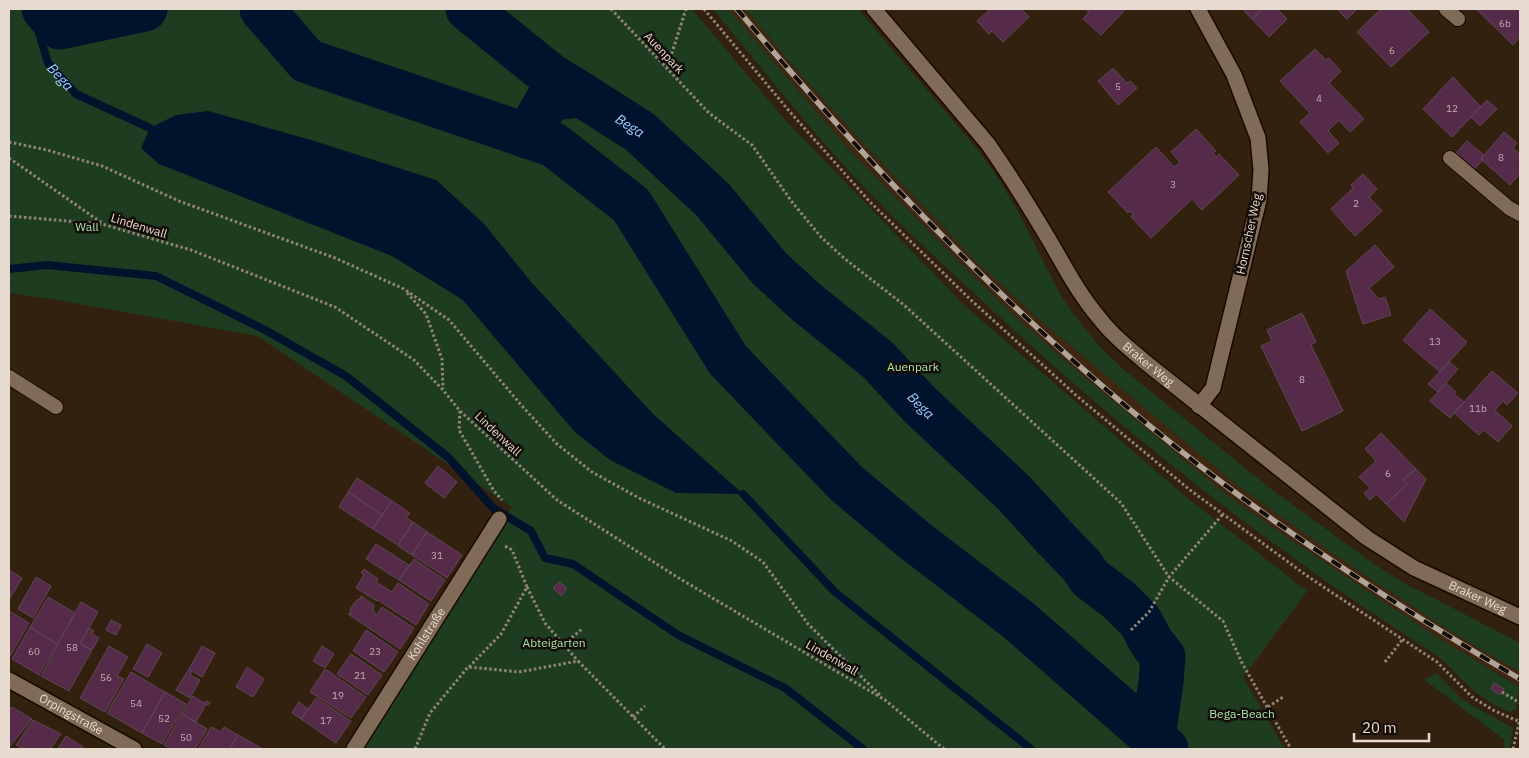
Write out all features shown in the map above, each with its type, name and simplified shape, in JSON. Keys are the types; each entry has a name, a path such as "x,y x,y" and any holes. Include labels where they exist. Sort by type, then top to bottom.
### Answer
{"street":[{"name":"Braker Weg","path":"874,9 988,144 1048,238 1069,277 1101,320 1118,339 1199,406 1367,538 1414,568 1520,617"},
{"name":"Hornscher Weg","path":"1198,9 1234,75 1258,138 1261,170 1259,200 1213,388 1199,406"},
{"name":"Kohlstraße","path":"354,749 503,512"},
{"name":"Orpingstraße","path":"9,680 134,749"}],"lane":[{"path":"1446,9 1458,19"},
{"path":"1450,158 1509,208 1520,214"},
{"path":"9,377 56,407"}],"path":[{"name":"Auenpark","path":"611,9 709,113 752,145 792,202 821,237 845,259 904,305 1120,503 1169,577 1223,621 1242,663 1292,749"},
{"path":"666,69 686,9"},
{"path":"704,9 790,112 870,202 972,301 1078,397 1190,490 1310,578 1437,662 1472,697 1493,710 1520,721 1513,749"},
{"path":"9,142 47,150 102,166 179,201 335,258 404,288 449,320 557,444 592,472 639,498 732,541 763,562 808,624 885,700"},
{"path":"9,158 102,224"},
{"name":"Lindenwall","path":"9,216 102,224 191,250 335,307 414,360 460,411 557,500 677,577 885,700 944,749"},
{"path":"404,288 426,314 442,359 443,390"},
{"path":"460,411 459,430 494,491 503,512"},
{"path":"1131,630 1149,612 1169,577 1223,514"},
{"path":"489,536 512,550 545,623 578,661 664,749"},
{"path":"415,749 430,713 468,668 501,634 528,587"},
{"path":"564,644 582,629"},
{"path":"1385,662 1402,640"},
{"path":"468,668 519,672 578,661"},
{"path":"1502,692 1520,703"},
{"path":"1268,707 1283,696"},
{"path":"633,717 645,706"}],"shaded area":[{"path":"728,9 746,9 789,61 862,142 978,263 1033,314 1233,482 1341,559 1455,634 1520,672 1520,687 1432,634 1276,530 1223,492 1075,369 1023,324 968,271 851,152"}],"green space":[{"path":"9,9 692,9 785,120 966,307 1186,497 1307,591 1243,677 1285,749 362,749 512,507 257,336 9,293","holes":["208,111 314,141 436,180 484,224 532,283 653,414 742,494 575,432 463,300 392,256"]},
{"path":"713,9 728,9 851,152 1023,324 1223,492 1276,530 1432,634 1519,687 1516,710 1510,712 1480,696 1442,660 1425,647 1338,589 1229,510 1124,427 1073,383 1023,339 872,196 808,124"},
{"path":"746,9 858,9 978,150 998,178 1021,217 1061,296 1100,347 1123,369 1271,489 1374,564 1406,584 1520,643 1520,672 1455,634 1341,559 1233,482 1033,314 978,263 862,142 789,61"},
{"path":"1436,673 1463,700 1513,728 1510,749 1503,749 1505,740 1423,679"}],"water":[{"path":"208,111 314,141 436,180 484,224 532,283 653,414 743,494 676,493 610,460 575,432 463,300 392,256 159,164 141,148 150,128 176,115"}],"building":[{"path":"986,9 1021,9 1029,17 1003,42 992,31 989,34 977,21 988,11"},
{"path":"1085,9 1126,9 1101,35 1083,19 1089,12"},
{"path":"1247,9 1263,9 1252,19 1244,11"},
{"path":"1263,9 1277,9 1287,19 1269,37 1252,19"},
{"path":"1337,9 1357,9 1347,19"},
{"path":"1381,9 1407,9 1429,32 1391,67 1357,32"},
{"path":"1476,9 1520,9 1520,37 1513,45"},
{"path":"1315,49 1326,60 1329,58 1341,71 1329,83 1364,119 1350,132 1339,120 1328,131 1339,143 1328,153 1300,122 1310,113 1280,81"},
{"path":"1113,68 1127,83 1130,81 1137,88 1118,105 1098,81"},
{"path":"1453,77 1481,107 1452,137 1423,109"},
{"path":"1487,100 1497,109 1480,126 1471,117"},
{"path":"1196,129 1216,151 1213,153 1216,157 1219,154 1239,175 1202,210 1192,199 1151,238 1131,217 1133,214 1130,211 1128,213 1108,192 1156,147 1174,167 1180,162 1171,152"},
{"path":"1504,132 1517,143 1513,148 1520,154 1520,174 1510,185 1481,159"},
{"path":"1467,141 1484,155 1481,159 1483,160 1474,169 1456,153"},
{"path":"1363,174 1377,189 1369,197 1382,211 1355,236 1331,209 1353,188 1351,185"},
{"path":"1375,245 1394,267 1369,288 1379,299 1385,297 1391,315 1363,324 1346,271"},
{"path":"1430,309 1467,342 1440,372 1403,340"},
{"path":"1302,313 1316,342 1311,345 1343,411 1302,431 1261,346 1272,341 1267,330"},
{"path":"1449,362 1458,369 1438,392 1428,384"},
{"path":"1492,371 1518,393 1507,405 1503,401 1495,410 1512,426 1498,442 1484,430 1479,435 1454,413"},
{"path":"1446,383 1456,392 1454,394 1464,402 1450,418 1430,401"},
{"path":"1381,433 1416,469 1403,480 1407,484 1386,504 1376,494 1370,500 1364,493 1370,488 1359,477 1376,461 1365,449"},
{"path":"438,466 457,482 444,498 425,483"},
{"path":"1416,469 1426,479 1404,522 1386,504 1407,484 1403,480"},
{"path":"357,478 392,501 382,515 348,492"},
{"path":"348,492 382,515 373,529 339,507"},
{"path":"392,501 410,513 406,518 413,522 398,545 373,529"},
{"path":"413,522 427,532 412,555 398,546"},
{"path":"427,532 462,555 447,578 412,555"},
{"path":"376,544 409,565 399,580 366,559"},
{"path":"414,559 445,580 431,601 399,580"},
{"path":"364,569 378,579 376,582 392,592 398,583 429,604 416,625 356,588 364,575 361,573"},
{"path":"9,570 22,578 9,600"},
{"path":"36,577 51,586 33,618 18,609"},
{"path":"559,582 567,588 561,596 553,588"},
{"path":"361,596 374,605 373,609 376,616 382,607 414,628 400,649 348,614 351,613 350,609"},
{"path":"48,597 75,613 57,644 30,627"},
{"path":"81,602 98,612 80,644 92,650 69,691 41,676"},
{"path":"9,611 29,623 9,658"},
{"path":"111,620 121,625 116,635 106,630"},
{"path":"30,627 57,644 39,675 12,659"},
{"path":"89,628 94,631 92,634 99,638 92,650 80,644"},
{"path":"366,630 398,652 384,672 353,651"},
{"path":"147,644 162,653 148,677 133,669"},
{"path":"109,646 128,657 117,676 124,679 105,712 80,698"},
{"path":"202,646 215,653 202,677 189,669"},
{"path":"322,646 334,654 325,668 313,661"},
{"path":"351,654 382,675 368,695 337,674"},
{"path":"247,667 264,679 253,697 236,687"},
{"path":"189,669 192,671 190,675 200,680 190,698 176,690"},
{"path":"325,669 366,697 351,718 310,692"},
{"path":"131,672 165,692 142,733 107,713"},
{"path":"1494,683 1504,689 1500,695 1491,689"},
{"path":"165,692 186,704 162,744 142,733"},
{"path":"193,696 204,703 206,701 210,703 206,704 196,722 182,714"},
{"path":"316,698 351,721 336,743 301,719"},
{"path":"299,702 308,709 301,719 292,713"},
{"path":"12,707 32,719 9,746 9,711"},
{"path":"182,714 207,729 195,749 172,749 164,745"},
{"path":"33,720 61,734 50,749 25,749 16,745"},
{"path":"211,727 221,732 224,727 238,735 230,749 198,749"},
{"path":"238,735 261,748 230,749"},
{"path":"66,736 83,747 82,749 58,749"}],"waterway":[{"name":"Bega","path":"32,9 48,63 76,94 150,128"},
{"name":"Bega","path":"44,9 60,27 145,9"},
{"name":"Bega","path":"262,9 307,61 554,145 631,205 728,360 846,483 914,540 1017,619 1166,749"},
{"name":"Bega","path":"468,9 551,76 582,95"},
{"name":"Bega","path":"527,136 549,98 582,95 640,132 713,200 769,268 806,302 878,360 920,405 1013,492 1082,566 1090,578 1119,600 1140,621 1152,643 1163,657 1153,737"},
{"path":"9,269 47,265 156,276 265,330 346,376 449,458 493,508 531,531 545,558 573,564 678,635 785,688 863,749"},
{"name":"Bega","path":"743,494 835,592 1031,749"}],"railway":[{"path":"737,9 850,138 909,201 969,263 1095,380 1229,488 1300,539 1445,634 1520,679"}],"park label":[{"name":"Wall","path":"87,227"},
{"name":"Abteigarten","path":"554,643"},
{"name":"Bega-Beach","path":"1242,714"}]}
